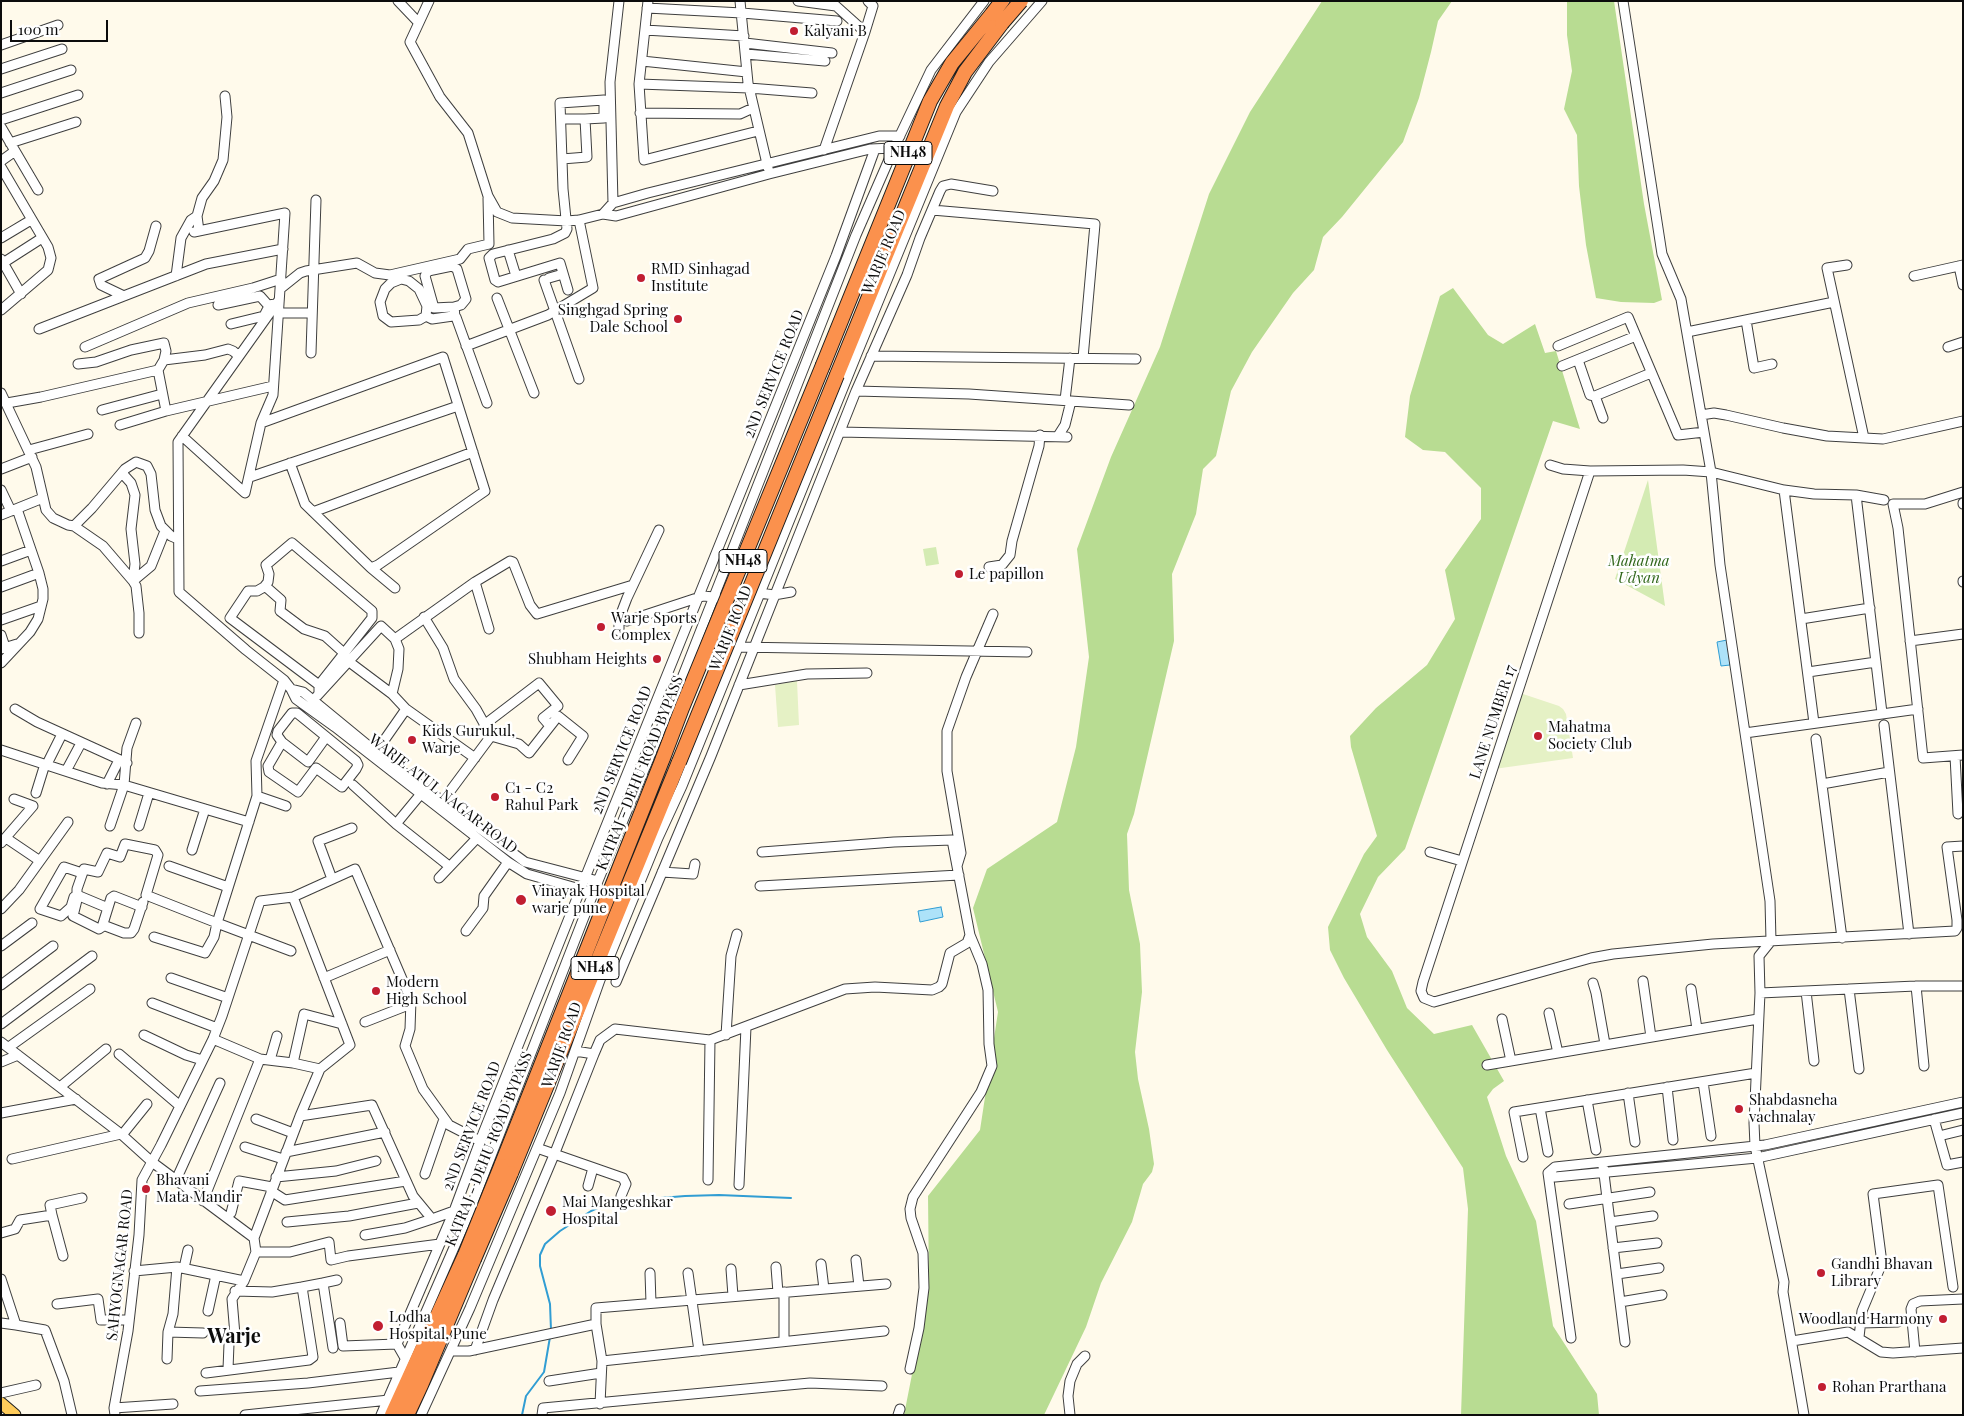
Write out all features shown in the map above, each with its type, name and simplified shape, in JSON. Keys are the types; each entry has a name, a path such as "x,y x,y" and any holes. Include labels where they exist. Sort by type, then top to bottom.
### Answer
{"highway":[{"name":"NH48","path":"994,12 1004,1"},
{"name":"NH48","path":"994,12 1021,1"},
{"name":"KATRAJ - DEHU ROAD BYPASS","path":"506,1170 682,708 848,305 896,181 930,101 952,63 994,12"},
{"name":"KATRAJ - DEHU ROAD BYPASS","path":"406,1415 421,1385 469,1257 679,762 947,106 994,12"},
{"name":"KATRAJ - DEHU ROAD BYPASS","path":"392,1415 469,1257"}],"main road":[{"path":"1,1403 14,1415"}],"street":[{"path":"398,1 418,22"},
{"path":"429,1 410,42 440,97 468,133 488,196 497,212 512,218 567,221 603,214 616,216 768,174 875,149 894,148"},
{"path":"613,203 610,82 619,1"},
{"path":"740,1 749,88 768,174"},
{"path":"798,1 836,6 865,32"},
{"path":"825,146 873,6 868,1"},
{"name":"WARJE ROAD","path":"381,1415 456,1244 462,1214 482,1179 598,881 894,148 931,70 984,1"},
{"path":"1004,1 1028,17"},
{"name":"WARJE ROAD","path":"421,1415 492,1256 537,1148 575,1051 600,980 694,756 956,112 989,62 1042,1"},
{"path":"1623,1 1662,254 1680,299 1711,472 1720,565 1770,901 1771,941 1758,956 1760,993 1754,1123 1755,1146 1784,1282 1804,1415"},
{"path":"758,132 644,160 639,84 648,5 837,21"},
{"path":"994,12 1019,27"},
{"path":"1,45 58,25"},
{"path":"645,30 744,40 832,53"},
{"path":"1,68 62,49"},
{"path":"746,54 825,61"},
{"path":"642,61 747,72"},
{"path":"1,93 71,70"},
{"path":"639,84 749,88 812,94"},
{"path":"1,120 78,95"},
{"path":"182,436 245,493 261,423 273,395 275,306 280,289 285,213 196,232 197,216 202,198 214,181 223,160 227,116 225,96"},
{"path":"561,119 604,118 604,100 560,103 567,229 560,237 490,255 489,258 495,280 498,282 559,263 568,290"},
{"path":"640,113 740,114 753,108"},
{"path":"562,159 587,157 585,119"},
{"path":"1,160 13,147 76,122"},
{"path":"1,127 38,190"},
{"path":"603,214 613,203 767,164 825,146 878,136 900,136"},
{"name":"2ND SERVICE ROAD","path":"396,1344 440,1244 462,1214 480,1141 836,256 875,149"},
{"path":"1,168 50,253 50,266 1,310"},
{"path":"616,982 711,756 856,391 907,275 940,191 944,186 951,184 993,191"},
{"path":"280,289 300,273 314,270 357,263 375,273 390,275 460,258 468,248 489,244 488,196"},
{"path":"311,353 316,200"},
{"path":"932,210 1095,224 1083,358"},
{"path":"176,276 181,238 191,220 197,216"},
{"path":"1,238 31,220"},
{"path":"466,346 510,331 556,311 593,288 579,220"},
{"path":"124,296 101,285 99,279 145,258 156,226"},
{"path":"21,294 2,261 42,238"},
{"path":"39,330 206,264 283,249"},
{"path":"508,250 516,276"},
{"path":"836,256 850,253"},
{"path":"1847,265 1827,268 1864,438"},
{"path":"1914,276 1961,265 1963,285"},
{"path":"426,316 432,319 454,312 466,299 457,269 452,266 428,271 425,276 434,308 454,312"},
{"path":"563,274 546,279 579,380"},
{"path":"85,347 188,303 253,288 280,279"},
{"path":"401,279 409,281 419,289 427,306 426,316 420,320 391,322 384,316 380,302 385,289 391,283 401,279"},
{"path":"218,305 260,296 275,306 312,314"},
{"path":"497,298 534,393"},
{"path":"1686,332 1834,302"},
{"path":"231,324 264,316 275,306"},
{"name":"WARJE ATUL NAGAR ROAD","path":"275,306 178,442 179,592 284,680 296,699 335,727 420,795 440,805 525,862 598,881"},
{"path":"454,312 486,403"},
{"path":"1558,346 1628,317 1678,436 1704,432"},
{"path":"1746,320 1754,368 1772,364"},
{"path":"1562,366 1636,336"},
{"path":"78,364 96,362 131,350 164,342 166,351 164,360 158,370 166,411"},
{"path":"1948,346 1963,342"},
{"path":"164,360 205,355 228,349 238,356"},
{"path":"871,356 1136,359"},
{"path":"261,423 443,357 485,491 371,568"},
{"path":"840,432 1040,435 1062,437 1068,401 1070,358"},
{"path":"1578,360 1590,395 1595,396 1652,373"},
{"path":"6,403 41,397 158,370"},
{"path":"120,425 166,411 273,386"},
{"path":"856,391 969,394 1129,405"},
{"path":"1,393 36,467 46,510 53,518 74,526 103,546 136,586 139,632"},
{"path":"102,410 162,394"},
{"path":"1595,396 1602,418"},
{"path":"250,477 458,406"},
{"path":"1701,415 1726,414 1807,433 1883,439 1963,421"},
{"path":"1,469 30,454 88,434"},
{"path":"989,567 1002,565 1010,555 1012,541 1039,446 1040,435"},
{"path":"313,512 473,452"},
{"path":"74,526 122,473 136,462 147,466 151,474 157,516 161,526 178,539"},
{"path":"290,463 305,504 371,568 395,588"},
{"path":"1550,465 1564,469 1590,471 1683,470 1711,472 1784,490 1884,500"},
{"path":"812,467 826,469"},
{"name":"LANE NUMBER 17","path":"1590,471 1421,991 1424,998 1434,1002 1598,957 1713,944 1771,941"},
{"path":"122,473 131,483 135,495 131,529 135,564 133,581"},
{"path":"1,490 14,510 31,550 43,590 38,618 30,632 1,663"},
{"path":"1784,490 1814,723"},
{"path":"1958,814 1959,756 1923,758 1894,504 1925,504 1963,492"},
{"path":"1856,496 1882,714"},
{"path":"1,515 43,498"},
{"path":"133,581 150,566 165,530"},
{"path":"619,631 620,619 633,585 658,530"},
{"path":"292,543 372,611 372,618 325,688 319,688 230,618 248,591 257,591 265,586 269,574 266,565 292,543"},
{"path":"1,561 31,550"},
{"path":"395,639 475,582 510,561 513,562 530,605 537,614 633,585"},
{"path":"1,587 39,573"},
{"path":"475,582 489,629"},
{"path":"265,586 281,600 280,610 304,629 325,636 346,658 392,694 406,709 475,758"},
{"path":"760,593 774,595 791,592"},
{"path":"620,619 627,621 699,597 714,597 754,609"},
{"path":"1,620 41,606"},
{"path":"1801,620 1870,608"},
{"path":"958,871 961,853 947,771 947,731 966,677 993,614"},
{"path":"424,617 443,648 454,678 476,709 491,736 519,744 529,753 558,716 583,736 568,760"},
{"path":"346,658 381,626 395,639 399,649 398,669 392,694"},
{"path":"1910,641 1963,634"},
{"path":"1,635 3,648 18,644"},
{"path":"738,646 1027,652"},
{"path":"1808,672 1876,662"},
{"path":"739,685 807,674 867,672"},
{"path":"154,937 205,953 214,937 257,796 256,760 284,680"},
{"path":"484,725 539,683 558,706 542,718 550,726"},
{"path":"314,701 319,688"},
{"name":"WARJE ATUL NAGAR ROAD","path":"291,689 303,692 477,838 521,871 594,893"},
{"path":"296,699 303,692"},
{"path":"15,709 62,734 123,761"},
{"path":"376,752 406,709"},
{"path":"1745,733 1918,709"},
{"path":"282,742 268,766 269,772 298,792 316,768 342,787 358,765 356,761 326,737 294,713 278,731 282,742 308,762 326,737"},
{"path":"107,784 123,761 136,723"},
{"path":"1884,725 1909,934"},
{"path":"36,793 46,764 62,734"},
{"path":"440,805 491,736"},
{"path":"1816,739 1842,938"},
{"path":"66,771 81,743"},
{"path":"1,750 107,784 124,785 249,822"},
{"path":"694,756 711,756"},
{"path":"110,826 124,785 123,761"},
{"path":"1822,784 1889,772"},
{"path":"353,785 396,824 449,866"},
{"path":"139,826 149,792"},
{"path":"396,824 420,795"},
{"path":"257,796 286,806"},
{"path":"677,797 693,797"},
{"path":"14,799 33,806 4,841 40,861"},
{"path":"192,850 205,809"},
{"path":"1,909 19,890 68,822"},
{"path":"332,879 318,841 352,828"},
{"path":"439,878 477,838"},
{"path":"762,852 894,842 952,840 970,935 982,964 988,990 989,1044 992,1066 991,1073 977,1100 913,1197 910,1209 923,1253 924,1288 919,1328 910,1369"},
{"path":"103,925 124,933 131,933 142,907 158,855 155,850 125,844 120,856 107,853 98,872 84,868 77,889 74,918 98,929 101,928 114,896 142,907"},
{"path":"1771,941 1955,931 1957,928 1959,905 1947,847 1963,846"},
{"path":"1430,852 1462,861"},
{"path":"466,931 483,908 484,896 508,862"},
{"path":"521,871 525,862"},
{"path":"662,872 693,874 695,864"},
{"path":"169,866 228,887"},
{"path":"77,895 74,897 70,907 61,916 40,909 64,867 82,873"},
{"path":"235,1335 232,1299 244,1281 256,1252 254,1238 293,1133 320,1069 350,1045 293,897 354,869 411,1000 410,1029 404,1046 423,1089 449,1125 480,1141"},
{"path":"760,886 958,871"},
{"path":"77,895 108,908"},
{"path":"146,895 291,951"},
{"name":"SAHYOGNAGAR ROAD","path":"114,1411 118,1396 129,1320 139,1235 142,1180 213,1039 260,901 293,897"},
{"path":"1,946 32,923"},
{"path":"726,1035 731,956 737,934"},
{"path":"475,1350 493,1300 600,1040 615,1029 710,1040 845,989 875,987 936,989 942,984 950,952 967,943 970,935"},
{"path":"1,985 53,946"},
{"path":"324,978 390,950"},
{"path":"1,1024 92,956"},
{"path":"171,978 228,998"},
{"path":"1643,981 1651,1037"},
{"path":"1593,982 1605,1044"},
{"path":"1760,993 1916,986 1962,989"},
{"path":"1916,986 1924,1066"},
{"path":"9,1047 90,989"},
{"path":"1691,989 1697,1029"},
{"path":"1850,989 1859,1070"},
{"path":"1806,991 1814,1061"},
{"path":"152,1002 217,1028"},
{"path":"365,1022 411,1004"},
{"path":"1549,1013 1558,1053"},
{"path":"294,1063 304,1014 342,1024"},
{"path":"1502,1019 1511,1061"},
{"path":"1487,1065 1758,1019"},
{"path":"739,1185 746,1028"},
{"path":"144,1035 186,1055 202,1060"},
{"path":"270,1060 277,1036"},
{"path":"213,1039 260,1059 294,1063 320,1069"},
{"path":"708,1180 710,1040"},
{"path":"1,1042 122,1135 152,1162 254,1238"},
{"path":"60,1087 106,1049"},
{"path":"575,1051 594,1054"},
{"path":"119,1054 180,1106"},
{"path":"1,1062 18,1055"},
{"path":"203,1201 260,1059"},
{"path":"1523,1156 1514,1112 1756,1073"},
{"path":"1702,1082 1711,1136"},
{"path":"176,1180 220,1083"},
{"path":"1667,1087 1673,1140"},
{"path":"1628,1093 1635,1142"},
{"path":"1,1112 76,1099"},
{"path":"1587,1100 1596,1150"},
{"path":"1548,1173 1555,1167 1755,1146 1963,1102"},
{"path":"12,1159 122,1135 147,1104"},
{"path":"300,1116 372,1105 413,1196 432,1219"},
{"path":"1540,1108 1548,1152"},
{"path":"1548,1173 1555,1177 1757,1158 1963,1113"},
{"path":"425,1174 444,1118"},
{"path":"256,1119 293,1133"},
{"path":"1934,1119 1947,1165 1963,1162"},
{"path":"1939,1136 1963,1130"},
{"path":"245,1147 284,1156 385,1132"},
{"path":"537,1148 623,1178 626,1184 622,1196"},
{"path":"1700,1152 1702,1163"},
{"path":"276,1177 336,1171 376,1161"},
{"path":"1603,1162 1625,1342"},
{"path":"588,1186 594,1168"},
{"path":"1548,1173 1571,1338"},
{"path":"482,1179 516,1196"},
{"path":"231,1213 239,1180 271,1189 285,1200 406,1181"},
{"path":"1859,1338 1862,1311 1882,1263 1873,1194 1938,1184 1953,1287"},
{"path":"1568,1204 1650,1192"},
{"path":"64,1256 50,1205 82,1198"},
{"path":"287,1222 349,1216 418,1203"},
{"path":"365,1236 405,1228 432,1219 462,1214 503,1227"},
{"path":"1,1233 14,1229 20,1220 52,1215"},
{"path":"1610,1222 1653,1216"},
{"path":"256,1252 290,1252 329,1242 332,1260 348,1256 440,1244"},
{"path":"1613,1248 1657,1243"},
{"path":"456,1244 492,1256"},
{"path":"167,1358 168,1332 181,1268 188,1250"},
{"path":"856,1260 859,1286"},
{"path":"821,1264 824,1289"},
{"path":"776,1267 781,1292 784,1341"},
{"path":"134,1271 181,1268 244,1281"},
{"path":"1617,1274 1659,1268"},
{"path":"731,1269 733,1296"},
{"path":"650,1273 651,1303"},
{"path":"688,1273 699,1351"},
{"path":"208,1311 216,1275"},
{"path":"1,1280 16,1325"},
{"path":"236,1291 272,1292 337,1280"},
{"path":"323,1283 333,1348"},
{"path":"600,1404 602,1361 596,1324 596,1308 886,1284"},
{"path":"206,1373 312,1359 302,1287"},
{"path":"1620,1302 1662,1295"},
{"path":"57,1304 98,1299 101,1320 129,1320"},
{"path":"1915,1352 1911,1309 1913,1304 1920,1301 1963,1299"},
{"path":"1861,1322 1898,1322"},
{"path":"1,1323 45,1330 64,1381 72,1415"},
{"path":"340,1323 343,1346 396,1344 405,1358"},
{"path":"450,1351 475,1350 596,1324"},
{"path":"168,1332 203,1333"},
{"path":"602,1361 884,1332"},
{"path":"1792,1341 1838,1332 1848,1332 1881,1352 1915,1352 1963,1348"},
{"path":"228,1369 229,1344"},
{"path":"1070,1415 1068,1396 1070,1380 1077,1364 1085,1356"},
{"path":"200,1391 299,1384 400,1372"},
{"path":"549,1381 601,1373"},
{"path":"542,1415 543,1408 810,1383 882,1386"},
{"path":"1,1393 36,1385"},
{"path":"246,1415 389,1400"},
{"path":"114,1411 173,1404"}],"green space":[{"path":"1322,1 1452,1 1438,21 1419,98 1403,142 1342,217 1323,237 1314,270 1293,293 1252,352 1231,391 1216,456 1203,469 1196,514 1172,574 1174,641 1134,814 1127,834 1129,890 1140,944 1142,992 1135,1052 1138,1079 1149,1129 1154,1164 1152,1172 1143,1184 1132,1222 1101,1283 1086,1327 1044,1415 904,1415 929,1288 928,1196 980,1130 998,1012 973,908 987,869 1057,822 1076,747 1089,657 1077,549 1111,457 1160,347 1209,194 1250,112"},
{"path":"1567,1 1614,1 1644,204 1662,300 1654,303 1621,302 1596,298 1586,245 1579,186 1577,135 1564,109 1572,71 1567,35"},
{"path":"1453,288 1488,335 1503,344 1535,324 1545,353 1556,351 1580,429 1553,421 1405,849 1378,877 1360,914 1367,937 1392,971 1407,1008 1434,1034 1472,1025 1504,1081 1493,1089 1487,1097 1506,1156 1536,1221 1553,1326 1597,1394 1599,1415 1461,1415 1468,1209 1463,1168 1387,1050 1344,978 1330,950 1328,927 1364,854 1377,836 1351,747 1350,736 1376,708 1427,665 1455,619 1445,570 1481,519 1481,488 1445,452 1423,450 1405,437 1410,396 1440,296"},
{"name":"Mahatma Udyan","path":"1648,480 1665,606 1615,579"},
{"path":"936,547 939,564 926,566 923,549"},
{"path":"797,681 799,725 778,727 775,685"},
{"name":"Mahatma Society Club","path":"1520,693 1563,709 1566,714 1573,758 1494,769"}],"water":[{"path":"1727,640 1730,665 1721,666 1717,642"},
{"path":"941,907 943,917 920,922 918,911"}],"waterway":[{"path":"551,1330 550,1304 540,1266 540,1255 545,1244 560,1231 591,1211 623,1201 685,1196 719,1195 791,1198"},
{"path":"522,1415 526,1396 544,1372 550,1337"}],"place":[{"name":"Kalyani B","path":"794,31"},
{"name":"RMD Sinhagad Institute","path":"641,278"},
{"name":"Singhgad Spring Dale School","path":"678,319"},
{"name":"Le papillon","path":"959,574"},
{"name":"Warje Sports Complex","path":"601,627"},
{"name":"Shubham Heights","path":"657,659"},
{"name":"Mahatma Society Club","path":"1538,736"},
{"name":"Kids Gurukul, Warje","path":"412,740"},
{"name":"C1 - C2 Rahul Park","path":"495,797"},
{"name":"Vinayak Hospital warje pune","path":"521,900"},
{"name":"Modern High School","path":"376,991"},
{"name":"Shabdasneha vachnalay","path":"1739,1109"},
{"name":"Bhavani Mata Mandir","path":"146,1189"},
{"name":"Mai Mangeshkar Hospital","path":"551,1211"},
{"name":"Gandhi Bhavan Library","path":"1821,1273"},
{"name":"Woodland Harmony","path":"1943,1319"},
{"name":"Lodha Hospital, Pune","path":"378,1326"},
{"name":"Rohan Prarthana","path":"1822,1387"}],"district":[{"name":"Warje","path":"234,1337"}]}
